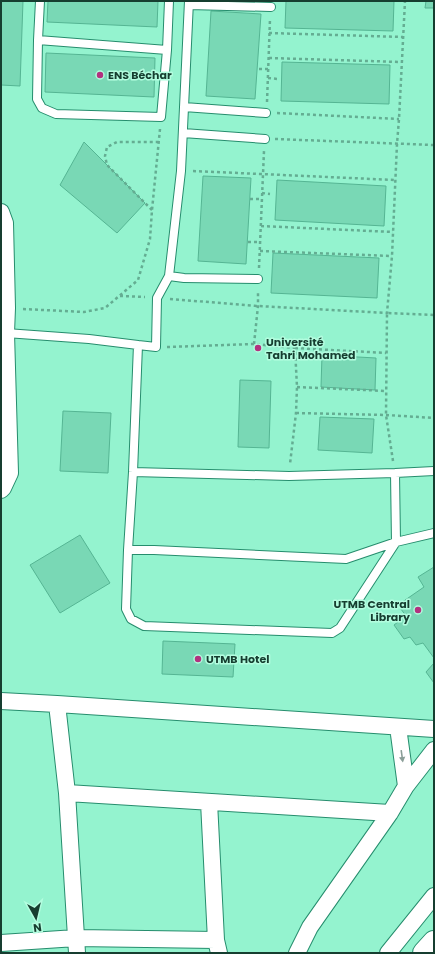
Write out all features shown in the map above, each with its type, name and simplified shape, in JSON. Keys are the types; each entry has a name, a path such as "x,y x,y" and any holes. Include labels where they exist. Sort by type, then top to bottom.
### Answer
{"main road":[{"path":"424,953 434,942"}],"street":[{"path":"1,212 5,223 7,308 4,332 10,473 1,490"},
{"path":"1,702 57,704 434,729"},
{"path":"57,704 67,793 76,946"},
{"path":"398,727 406,786"},
{"path":"296,953 314,920 390,813 406,786 434,750"},
{"path":"67,793 390,813"},
{"path":"1,943 76,946 218,947 209,802"},
{"path":"388,953 434,896"}],"lane":[{"path":"40,1 37,99 42,108 56,114 161,117 167,50 169,1"},
{"path":"4,332 89,339 156,347 157,298 169,276 181,171 189,3 271,8"},
{"path":"38,40 167,50"},
{"path":"184,107 270,113"},
{"path":"183,133 265,139"},
{"path":"169,276 184,278 258,279"},
{"path":"138,345 126,609 131,619 144,626 332,633 340,628 396,542 394,473"},
{"path":"133,472 289,476 434,471"},
{"path":"128,550 346,559 396,542 434,533"}],"path":[{"path":"394,473 386,415 386,353 405,1"},
{"path":"269,33 404,37"},
{"path":"269,58 401,62"},
{"path":"259,69 268,70"},
{"path":"268,78 278,79"},
{"path":"270,113 399,119"},
{"path":"7,308 84,312 105,308 138,280 150,239 161,117"},
{"path":"265,139 434,145"},
{"path":"152,210 107,165 105,156 107,147 118,142 159,142"},
{"path":"181,171 395,180"},
{"path":"262,193 270,194"},
{"path":"250,198 262,199"},
{"path":"261,226 392,232"},
{"path":"248,242 260,242"},
{"path":"260,251 392,256"},
{"path":"120,296 258,306 434,315"},
{"path":"254,344 258,306"},
{"path":"156,347 254,344 386,353"},
{"path":"289,476 296,413 296,348"},
{"path":"297,387 386,391"},
{"path":"296,413 386,415 434,418"}],"building":[{"path":"1,1 23,1 20,86 1,85"},
{"path":"48,1 158,1 157,27 47,22"},
{"path":"286,1 394,1 393,31 285,28"},
{"path":"426,1 434,1 434,8 425,8"},
{"path":"211,11 261,14 255,99 206,96"},
{"name":"ENS Béchar","path":"46,53 155,58 154,97 45,92"},
{"path":"282,62 390,65 389,104 281,101"},
{"path":"84,142 145,203 117,233 60,185"},
{"path":"203,176 251,178 246,264 198,261"},
{"path":"277,180 386,186 384,226 275,220"},
{"path":"273,253 379,258 377,298 271,293"},
{"path":"322,355 376,358 375,390 321,387"},
{"path":"240,380 271,381 269,448 238,447"},
{"path":"63,411 111,413 108,473 60,471"},
{"path":"320,417 374,419 372,453 318,450"},
{"path":"80,535 110,583 60,613 30,565"},
{"name":"UTMB Central Library","path":"434,567 434,658 423,643 416,645 410,637 404,639 394,625 406,616 398,605 424,587 418,577"},
{"name":"UTMB Hotel","path":"163,641 235,644 233,677 162,674"},
{"path":"434,663 434,683 426,672"}],"place":[{"name":"ENS Béchar","path":"100,75"},
{"name":"Université Tahri Mohamed","path":"258,348"},
{"name":"UTMB Central Library","path":"418,610"},
{"name":"UTMB Hotel","path":"198,659"}]}
